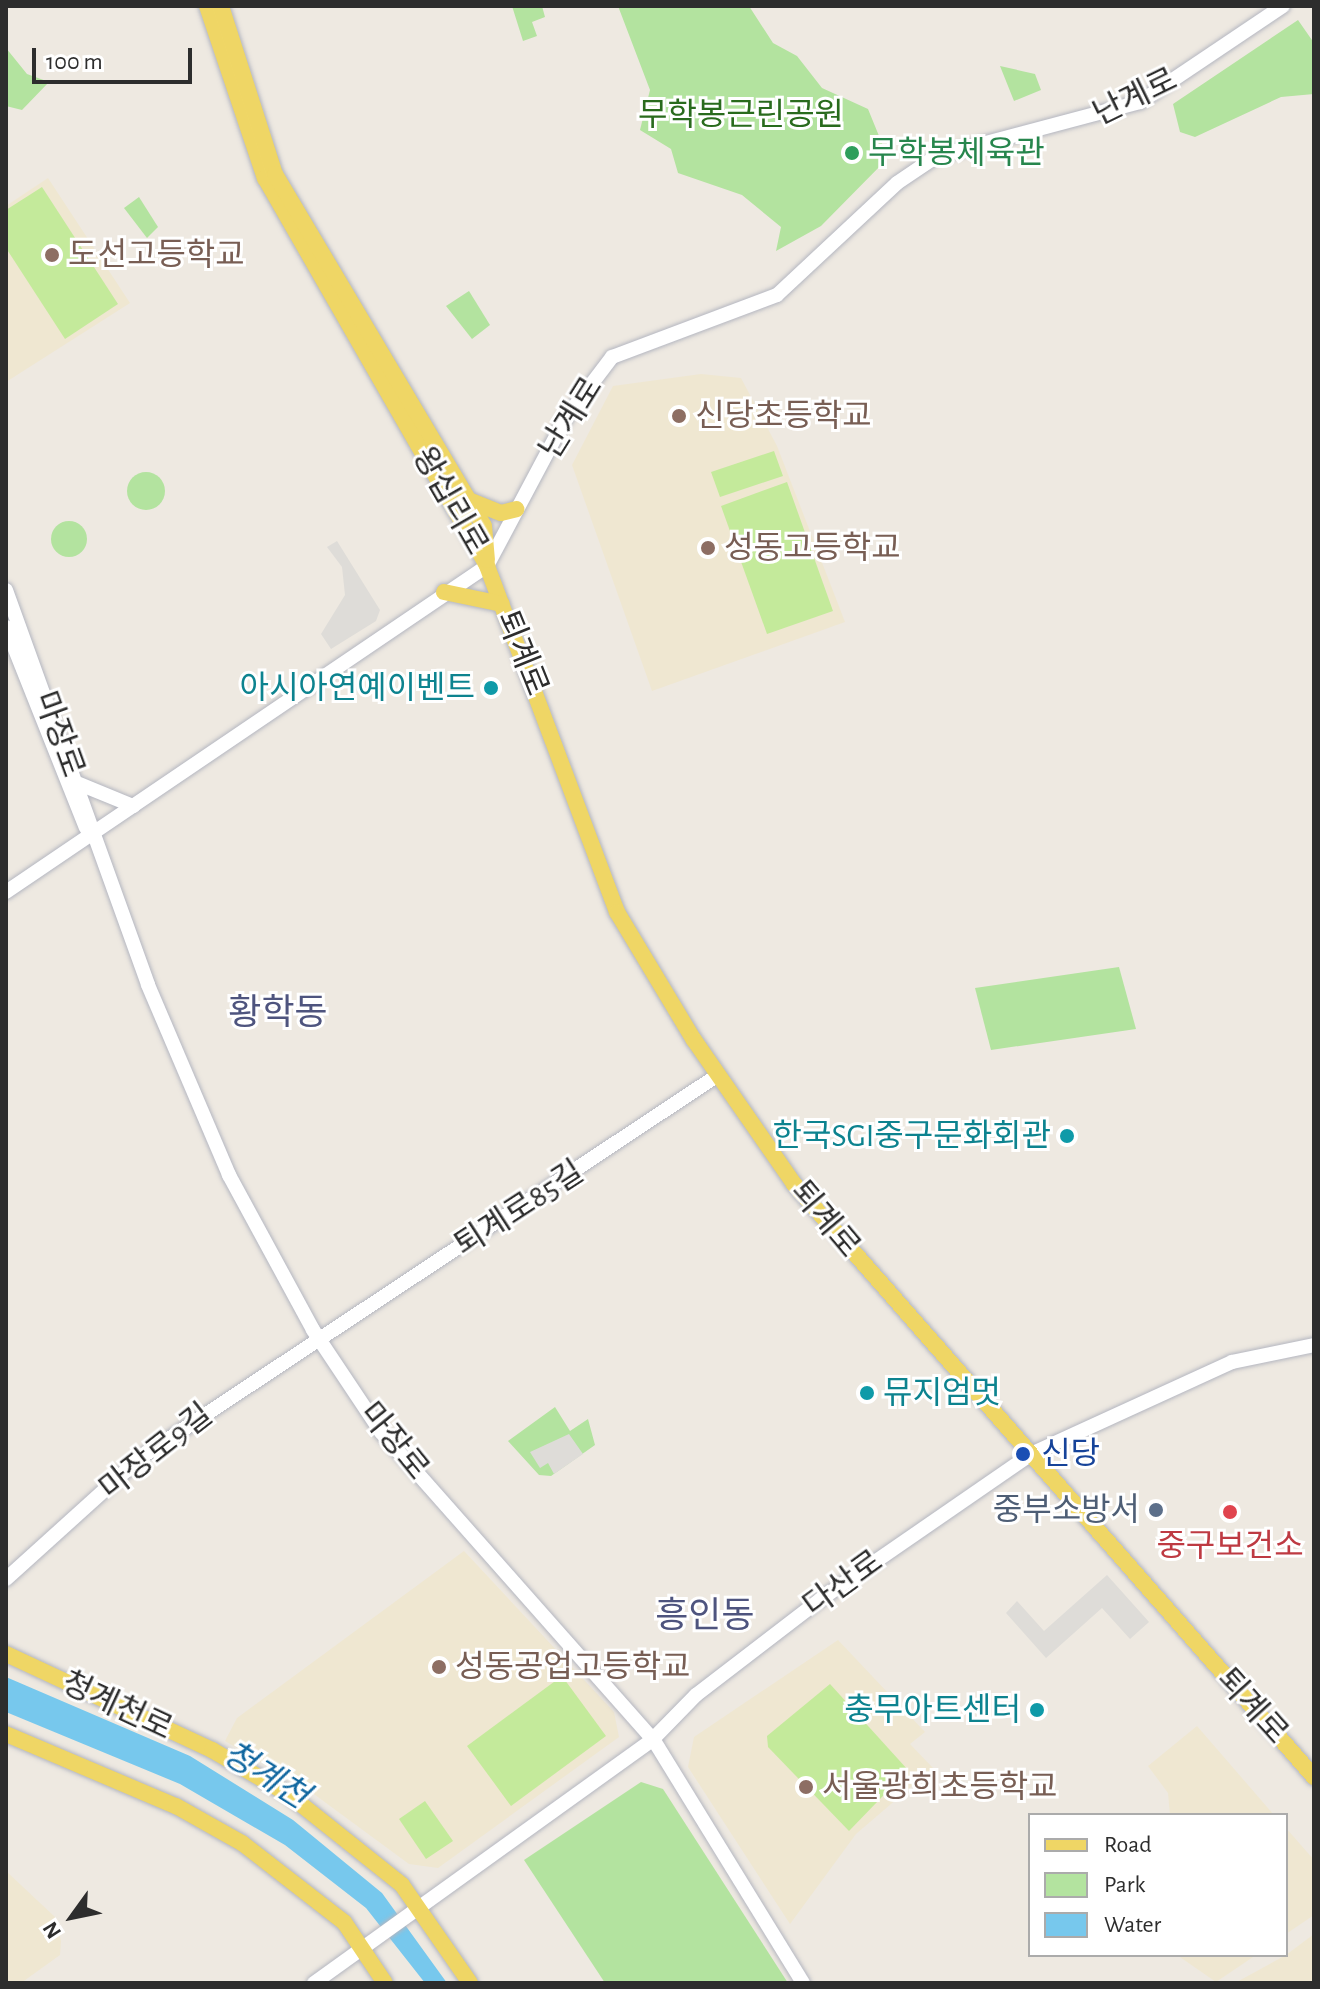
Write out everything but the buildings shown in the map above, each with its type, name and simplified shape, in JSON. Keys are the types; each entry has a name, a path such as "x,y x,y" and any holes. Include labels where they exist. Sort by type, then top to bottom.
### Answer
{"main road":[{"name":"왕십리로","path":"207,6 265,178 487,566"},
{"name":"왕십리로","path":"221,6 275,174 470,500 484,526 487,566"},
{"name":"난계로","path":"487,566 586,385 612,357 777,295 897,183 937,156 1140,102 1283,6"},
{"path":"470,500 494,512 517,509"},
{"path":"6,892 444,592 487,566"},
{"name":"퇴계로","path":"487,566 617,912 718,1075 794,1184 1314,1777"},
{"name":"마장로","path":"6,590 77,783 91,835"},
{"path":"444,592 502,604"},
{"name":"마장로","path":"6,627 229,1175 318,1339 381,1432 653,1739 803,1983"},
{"path":"77,783 133,806"},
{"name":"퇴계로85길","path":"318,1339 718,1075"},
{"name":"마장로9길","path":"6,1579 140,1458 318,1339"},
{"name":"다산로","path":"314,1983 415,1914 653,1739 696,1695 821,1599 1031,1454 1232,1362 1314,1345"},
{"name":"청계천로","path":"6,1654 212,1750 288,1794 402,1885 415,1914 470,1983"},
{"name":"청계천로","path":"6,1734 176,1806 242,1843 344,1922 366,1947 385,1983"}],"shaded area":[{"name":"도선고등학교","path":"48,178 130,303 6,382 6,206"},
{"name":"성동고등학교","path":"701,374 741,378 777,446 845,622 652,691 572,465 613,386"},
{"path":"337,541 380,610 376,621 331,649 321,634 345,595 342,567 327,547"},
{"path":"569,1434 583,1454 554,1474 548,1463 540,1468 530,1452"},
{"name":"성동공업고등학교","path":"464,1551 614,1712 619,1737 438,1868 409,1864 307,1789 225,1741 237,1718"},
{"path":"1107,1575 1149,1622 1130,1639 1102,1608 1046,1658 1006,1613 1017,1601 1044,1631"},
{"name":"서울광희초등학교","path":"838,1640 925,1732 910,1744 933,1768 856,1834 790,1924 688,1767 694,1737"},
{"path":"1197,1726 1272,1813 1170,1813 1168,1793 1148,1766"},
{"path":"1288,1830 1314,1860 1314,1915 1288,1933"},
{"path":"6,1871 55,1917 61,1941 60,1955 21,1983 6,1983"},
{"path":"1314,1934 1314,1983 1235,1983 1282,1957 1288,1957 1288,1954"},
{"path":"1180,1957 1253,1957 1216,1982"}],"green space":[{"path":"512,6 542,6 545,17 532,22 537,36 523,41"},
{"name":"무학봉근린공원","path":"618,6 749,6 773,43 797,56 822,88 868,109 888,158 821,226 776,251 781,227 742,195 678,173 671,149 640,130 650,90"},
{"path":"1298,20 1314,43 1314,94 1281,97 1195,137 1180,132 1173,104"},
{"path":"6,48 27,74 49,82 22,110 6,106"},
{"path":"1000,66 1035,74 1041,90 1014,101"},
{"path":"42,187 118,304 65,339 6,248 6,210"},
{"path":"139,197 158,227 147,238 124,208"},
{"path":"469,291 490,325 472,339 446,306"},
{"path":"774,451 783,476 720,497 711,472"},
{"path":"146,472 160,477 165,491 160,505 146,510 132,505 127,491 132,477"},
{"path":"787,482 833,611 767,634 721,506"},
{"path":"69,521 82,526 87,539 82,552 69,557 56,552 51,539 56,526"},
{"path":"1119,967 1136,1029 991,1050 975,988"},
{"path":"555,1407 570,1431 588,1419 595,1445 551,1476 539,1475 508,1441"},
{"path":"562,1676 606,1736 511,1806 467,1746"},
{"path":"830,1684 908,1770 849,1831 768,1747 767,1736"},
{"path":"641,1782 663,1789 788,1983 605,1983 524,1860"},
{"path":"425,1801 453,1841 426,1859 399,1819"}],"water":[{"name":"청계천","path":"6,1677 190,1756 293,1820 382,1893 447,1983 425,1983 366,1908 285,1845 180,1784 6,1712"}],"place":[{"name":"무학봉체육관","path":"852,153"},
{"name":"도선고등학교","path":"52,255"},
{"name":"신당초등학교","path":"679,416"},
{"name":"성동고등학교","path":"708,548"},
{"name":"아시아연예이벤트","path":"491,688"},
{"name":"한국SGI중구문화회관","path":"1067,1136"},
{"name":"뮤지엄멋","path":"867,1393"},
{"name":"신당","path":"1023,1454"},
{"name":"중부소방서","path":"1156,1510"},
{"name":"중구보건소","path":"1230,1512"},
{"name":"성동공업고등학교","path":"439,1667"},
{"name":"충무아트센터","path":"1037,1710"},
{"name":"서울광희초등학교","path":"806,1787"}],"district":[{"name":"황학동","path":"278,1014"},
{"name":"흥인동","path":"705,1617"}]}
